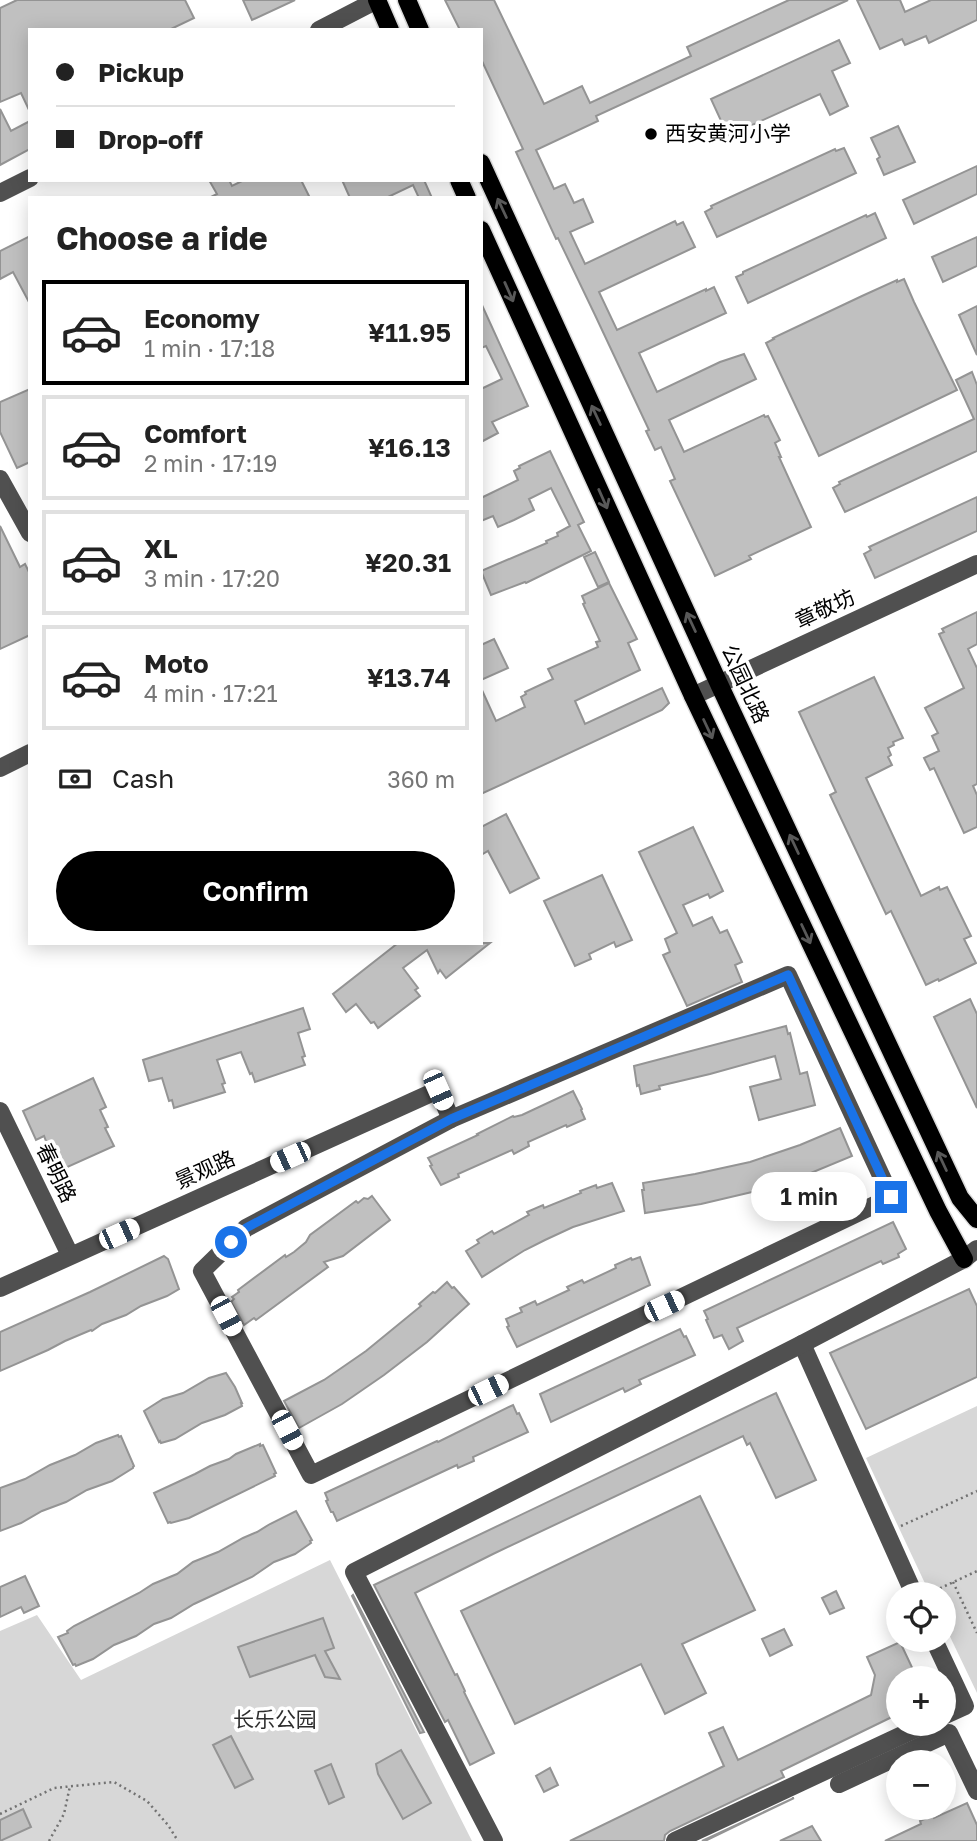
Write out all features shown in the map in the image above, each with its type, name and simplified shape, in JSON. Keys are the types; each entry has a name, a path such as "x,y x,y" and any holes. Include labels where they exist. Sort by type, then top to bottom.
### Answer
{"main road":[{"path":"377,0 389,28"},
{"path":"407,0 419,28"},
{"name":"公园北路","path":"483,167 719,684 954,1186 977,1219"},
{"path":"483,234 693,696 938,1211 971,1254"}],"street":[{"path":"323,28 377,0"},
{"path":"0,193 28,179"},
{"path":"0,479 28,529"},
{"name":"章敬坊","path":"693,696 977,564"},
{"path":"0,768 28,754"},
{"path":"788,975 891,1197 311,1475 202,1271 246,1228 451,1119 788,975"},
{"name":"景观路","path":"0,1288 438,1090 451,1119"},
{"name":"春明路","path":"0,1111 70,1255"},
{"path":"494,1841 354,1572 802,1345 971,1254"},
{"path":"802,1345 908,1582"},
{"path":"956,1687 965,1706 956,1710"},
{"path":"839,1784 949,1734 977,1791"},
{"path":"675,1841 900,1736"}],"path":[{"path":"885,1533 977,1491"},
{"path":"953,1582 977,1571"},
{"path":"956,1588 977,1633"},
{"path":"0,1814 54,1788 114,1782 147,1801 178,1841"},
{"path":"49,1841 64,1814 70,1786"}],"green space":[{"path":"977,1406 977,1693 956,1649 956,1582 924,1582 866,1458"},
{"name":"长乐公园","path":"330,1560 472,1841 0,1841 0,1631 37,1615 81,1680"}],"building":[{"path":"17,0 185,0 194,18 173,28 28,28 28,108 21,93 0,102 0,8"},
{"path":"243,0 295,0 252,20"},
{"path":"445,0 494,0 544,104 582,86 590,103 691,56 687,47 789,0 848,0 596,116 598,121 536,150 554,189 565,184 574,203 583,199 593,222 570,232 585,264 675,221 677,225 683,222 695,247 599,292 617,330 714,287 726,313 639,353 657,392 720,362 744,354 756,379 669,420 684,452 764,415 768,416 780,440 775,443 779,457 811,527 749,556 751,559 715,576 670,481 675,479 661,447 655,450 646,431 649,430 516,152 523,149 483,63 483,28 459,28"},
{"path":"857,0 900,0 905,12 931,0 977,0 977,20 929,43 926,36 905,45 902,39 880,49"},
{"path":"839,40 850,63 832,71 848,106 830,115 820,94 728,136 711,99"},
{"path":"0,109 11,131 28,122 28,150 0,165"},
{"path":"898,126 915,162 884,175 877,159 880,157 871,138"},
{"path":"844,148 856,173 717,237 705,212 712,208 711,206 835,149"},
{"path":"977,166 977,194 914,224 903,200"},
{"path":"210,182 230,182 232,186 240,182 302,182 309,196 213,196 217,194"},
{"path":"343,182 425,182 431,196 418,196 413,185 390,196 349,196"},
{"path":"875,213 886,238 748,303 736,277 743,272"},
{"path":"28,237 28,300 13,272 0,279 0,251"},
{"path":"977,237 977,266 943,282 932,257"},
{"path":"904,279 957,390 819,456 766,343 862,296"},
{"path":"977,306 977,355 959,315"},
{"path":"483,307 528,406 492,422 498,433 483,441 483,388 502,379 486,346 483,347"},
{"path":"972,372 977,385 977,451 845,512 833,488 840,484 839,482 974,419 956,380"},
{"path":"28,390 28,463 17,468 0,432 0,402"},
{"path":"550,451 584,522 578,525 591,551 526,583 491,595 483,570 547,543 546,541 558,536 557,533 570,526 551,488 529,499 534,510 514,520 498,527 493,516 483,520 483,497 518,480 514,471 520,468 519,466"},
{"path":"977,497 977,531 875,578 864,554 871,550 869,547"},
{"path":"0,526 20,567 25,564 28,570 28,636 0,649"},
{"path":"595,552 609,582 598,587 584,557"},
{"path":"609,583 637,639 628,643 640,670 575,701 585,724 662,688 669,703 662,710 483,793 483,692 496,721 525,707 521,697 525,692 553,679 548,669 598,647 596,642 600,641 582,596"},
{"path":"977,612 977,644 968,649 977,668 977,784 973,786 977,795 977,827 964,833 934,768 930,770 924,758 939,751 932,736 938,733 925,708 964,688 939,634 944,632 942,629"},
{"path":"494,639 508,668 483,679 483,644"},
{"path":"874,677 903,738 893,742 894,745 888,748 892,765 866,778 921,896 939,887 940,890 947,887 971,936 964,939 976,963 926,985 891,911 886,914 830,795 836,792 799,712"},
{"path":"506,814 539,878 510,893 488,851 483,854 483,826"},
{"path":"693,827 723,891 710,898 708,894 683,905 693,926 712,917 720,933 727,930 742,962 735,965 742,982 687,1006 663,955 670,952 665,939 677,933 639,852"},
{"path":"602,875 632,940 616,947 614,942 589,954 591,959 575,966 544,901"},
{"path":"490,943 446,978 440,970 438,973 427,950 403,968 418,988 415,990 420,996 378,1028 356,1004 346,1012 333,994 395,945"},
{"path":"970,999 977,1014 977,1108 934,1017"},
{"path":"303,1008 310,1029 298,1033 305,1065 255,1082 241,1052 217,1060 225,1083 222,1084 225,1092 174,1108 162,1078 149,1081 143,1060"},
{"path":"786,1026 800,1074 807,1072 815,1105 759,1120 750,1087 781,1079 775,1056 659,1086 660,1089 641,1094 639,1085 637,1086 634,1066"},
{"path":"93,1078 106,1107 100,1110 114,1146 63,1169 55,1152 51,1154 44,1136 36,1140 23,1111"},
{"path":"573,1091 585,1119 528,1142 529,1146 514,1154 512,1150 458,1174 459,1177 441,1185 428,1158 513,1116 522,1115"},
{"path":"840,1128 852,1156 806,1175 752,1192 645,1213 643,1183 750,1162"},
{"path":"612,1183 624,1211 573,1227 545,1240 482,1277 466,1251 492,1231 494,1234 529,1215 527,1212 543,1205 544,1208 596,1185 597,1188"},
{"path":"372,1196 390,1220 343,1256 324,1262 328,1267 256,1320 254,1318 244,1325 231,1302 238,1290 285,1255 286,1257 294,1252 310,1235 356,1201 358,1203"},
{"path":"893,1222 906,1249 898,1254 899,1257 883,1264 881,1261 737,1328 743,1341 729,1349 722,1335 714,1338 704,1311"},
{"path":"164,1256 168,1259 179,1289 0,1371 0,1332"},
{"path":"640,1257 650,1285 517,1347 506,1319 522,1312 520,1308 535,1301 537,1305 569,1290 567,1287 582,1280 584,1283 616,1268 615,1265"},
{"path":"447,1282 469,1304 427,1342 384,1375 342,1404 299,1428 284,1401 324,1380 366,1351"},
{"path":"969,1289 977,1306 977,1377 866,1429 830,1353"},
{"path":"680,1329 695,1355 639,1380 641,1384 625,1392 623,1388 551,1422 540,1394"},
{"path":"226,1373 242,1406 202,1423 175,1439 159,1442 144,1411 163,1399"},
{"path":"776,1393 816,1480 776,1498 750,1443 747,1445 743,1436 415,1593 494,1753 470,1765 374,1585"},
{"path":"513,1405 528,1432 473,1457 474,1461 458,1468 457,1465 337,1521 331,1512 325,1493"},
{"path":"118,1435 121,1436 133,1468 112,1481 0,1531 0,1488"},
{"path":"260,1444 263,1445 275,1476 189,1518 168,1523 154,1493"},
{"path":"700,1496 755,1610 682,1644 706,1693 665,1714 641,1664 515,1724 461,1611"},
{"path":"296,1511 312,1540 311,1543 252,1577 114,1645 93,1659 73,1665 58,1637 153,1584 177,1574 193,1562 218,1552"},
{"path":"25,1576 39,1606 24,1613 21,1607 0,1617 0,1587"},
{"path":"836,1591 844,1608 830,1614 822,1598"},
{"path":"353,1595 424,1732 420,1733"},
{"path":"323,1618 334,1648 325,1651 340,1679 325,1677 315,1655 250,1677 238,1647"},
{"path":"784,1629 792,1645 770,1656 762,1639"},
{"path":"886,1648 886,1652 905,1652 911,1666 886,1666 886,1720 781,1771 784,1777 670,1831 665,1835 664,1841 570,1841 724,1766 709,1733 723,1727 738,1760 871,1695 875,1675 867,1657"},
{"path":"231,1736 253,1779 235,1788 213,1745"},
{"path":"401,1750 431,1803 403,1819 378,1774 376,1764"},
{"path":"331,1764 344,1797 329,1804 315,1771"},
{"path":"550,1768 558,1785 544,1792 536,1776"},
{"path":"794,1798 705,1841 702,1841"},
{"path":"967,1803 977,1825 977,1841 885,1841 921,1824 922,1820 956,1820 956,1808"},
{"path":"23,1809 31,1827 0,1841 0,1820"},
{"path":"812,1826 821,1841 780,1841"}],"place":[{"name":"西安黄河小学","path":"651,134"}],"route":[{"path":"231,1242 246,1228 451,1119 788,975 891,1197"}]}
